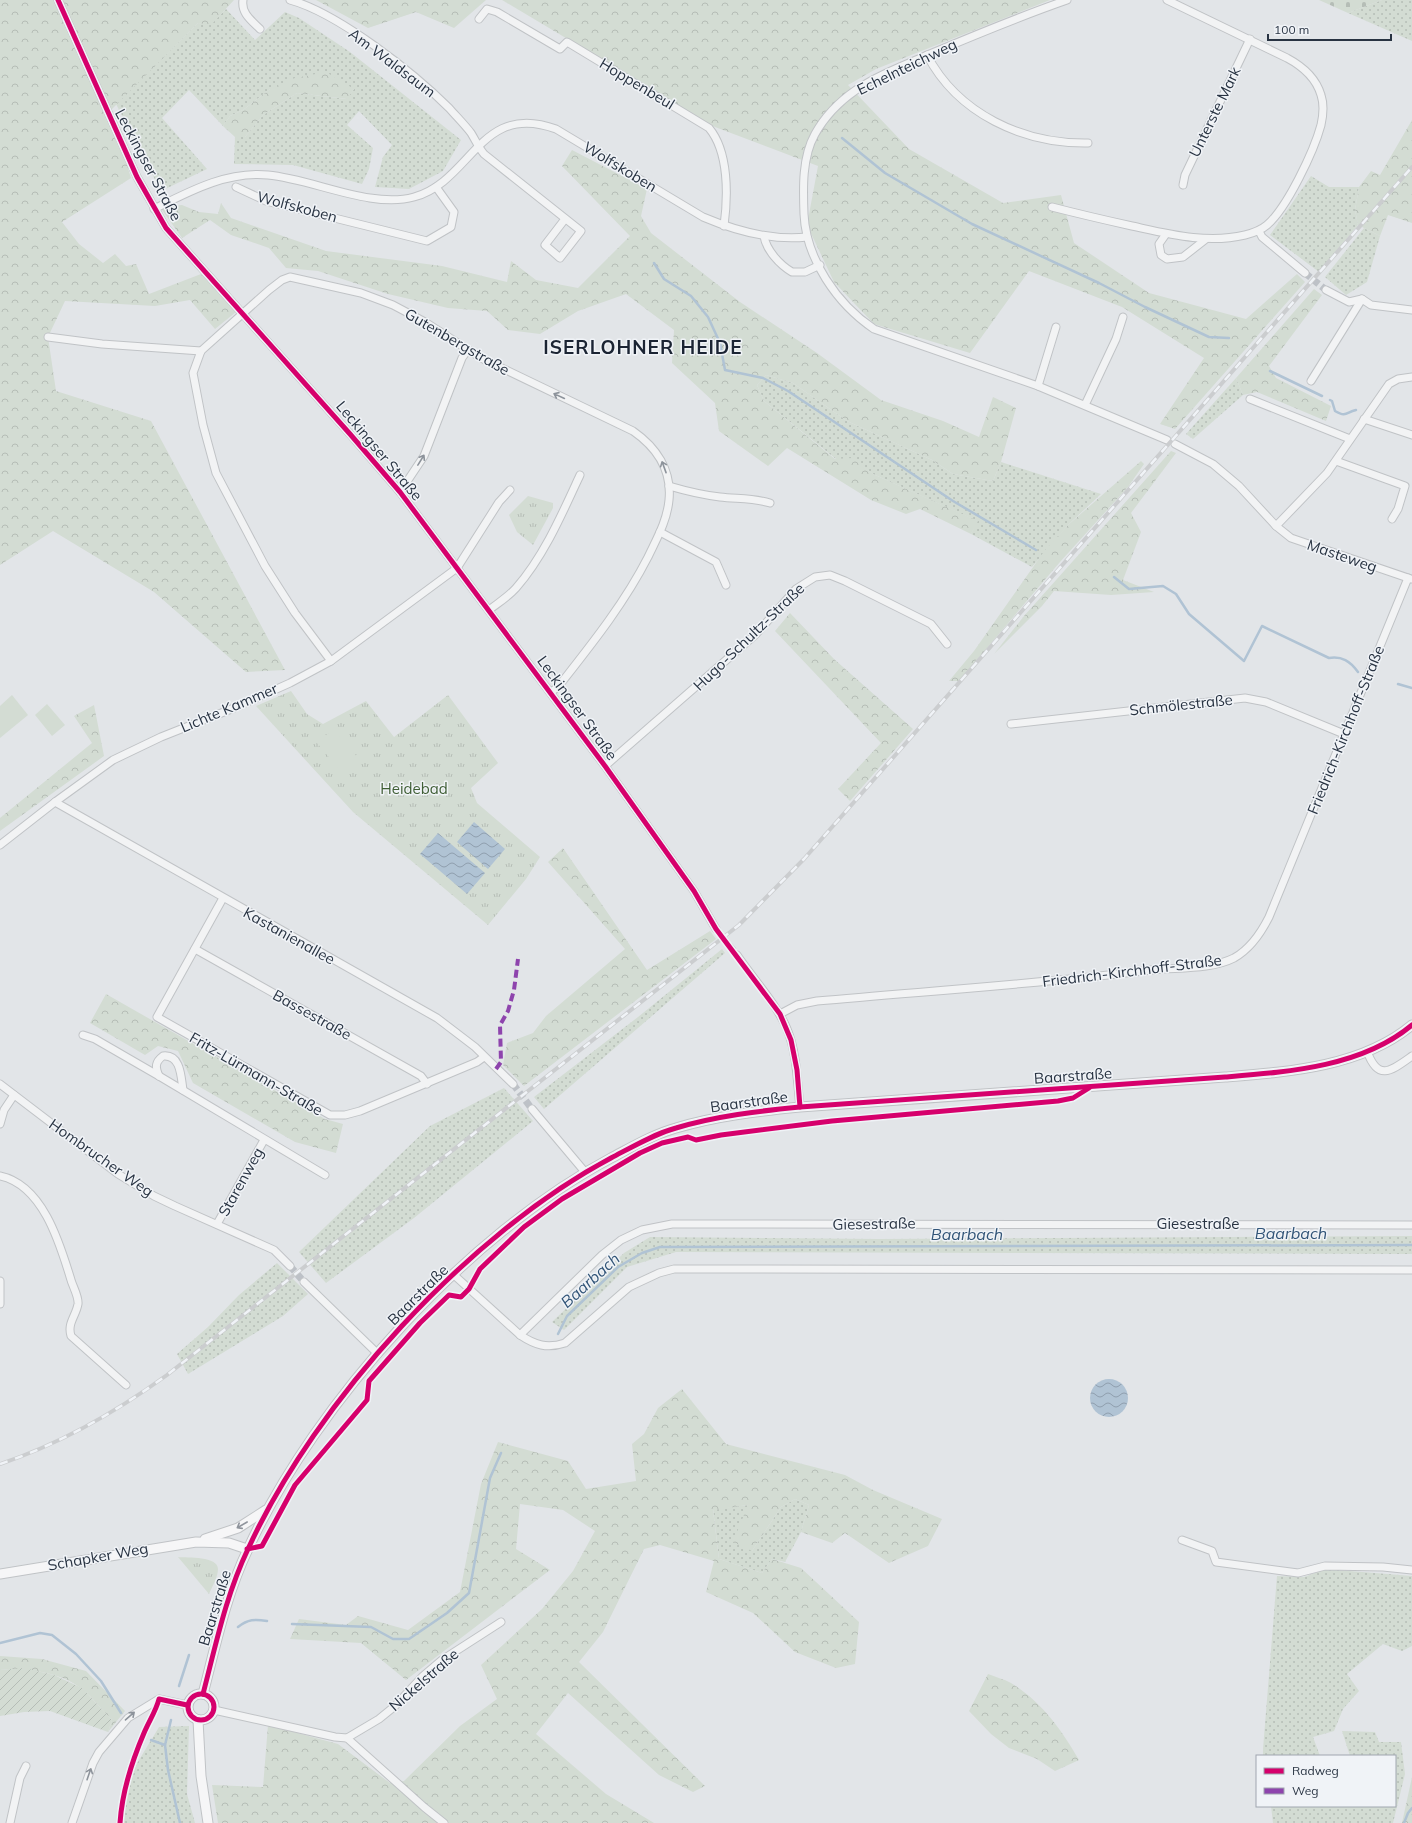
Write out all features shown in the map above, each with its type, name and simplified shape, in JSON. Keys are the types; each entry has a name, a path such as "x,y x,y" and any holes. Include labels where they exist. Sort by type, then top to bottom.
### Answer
{"main road":[{"name":"Baarstraße","path":"203,1694 227,1601 247,1550 266,1510 285,1478 330,1413 378,1354 454,1275 521,1216 585,1172 626,1150 675,1128 741,1114 800,1107 1254,1074 1321,1064 1367,1051 1379,1046 1412,1025"},
{"name":"Schapker Weg","path":"0,1574 196,1542 238,1528 266,1510"},
{"name":"Schapker Weg","path":"196,1542 229,1543 247,1550"},
{"path":"203,1694 213,1702 214,1710 210,1717 198,1720 191,1716 187,1704 195,1695 203,1694"},
{"path":"198,1720 201,1776 208,1823"}],"street":[{"name":"Leckingser Straße","path":"58,0 101,100 154,209 176,241 350,434 400,492 605,766 694,891 716,929"},
{"path":"243,0 242,7 246,15 260,29"},
{"name":"Am Waldsaum","path":"290,0 303,3 341,25 403,68 449,108 472,134 477,147"},
{"name":"Echelnteichweg","path":"1068,0 927,55 857,89 826,118 814,135 807,155 803,196 808,237 830,286 846,306 861,320 874,329 1038,386 1167,440"},
{"path":"1052,207 1166,234 1206,239 1234,238 1259,231 1273,219 1287,200 1300,174 1321,124 1323,104 1321,94 1313,79 1305,70 1287,58 1167,0"},
{"name":"Hoppenbeul","path":"479,20 487,9 498,12 560,49 567,42 710,128 718,140 722,153 727,202 724,226"},
{"name":"Unterste Mark","path":"1183,185 1185,175 1250,39"},
{"path":"927,55 934,69 952,90 975,109 992,120 1006,127 1044,140 1066,144 1088,143"},
{"name":"Wolfskoben","path":"154,209 210,183 224,178 244,175 267,174 293,178 378,199 398,200 414,197 436,187 477,147 502,128 519,123 547,125 561,132 703,217 724,226 743,233 764,236 794,239 808,237"},
{"path":"477,147 581,232 560,258 544,245 565,219"},
{"name":"Wolfskoben","path":"236,187 266,201 427,241 450,227 454,212 436,187"},
{"path":"1259,231 1262,237 1306,273"},
{"path":"1166,234 1159,244 1162,255 1167,259 1183,256 1206,239"},
{"path":"764,236 765,243 781,263 792,272 805,272 820,265"},
{"name":"Gutenbergstraße","path":"201,350 282,280 290,277 300,278 361,293 393,305 425,322 467,351 633,431 645,439 661,460 669,486 669,500 664,523 635,581 606,626 558,687 551,692"},
{"path":"1326,290 1350,302 1362,298"},
{"path":"1362,298 1372,305 1412,310"},
{"path":"1311,381 1362,298"},
{"path":"1085,405 1116,339 1123,317"},
{"path":"1038,386 1056,327"},
{"path":"48,338 102,344 201,350 193,373 203,425 216,473 265,566 295,613 331,661"},
{"path":"400,492 424,456 462,358 467,351"},
{"path":"1175,444 1213,464 1239,486 1276,526 1336,461 1389,384 1398,379 1412,377"},
{"path":"1250,399 1350,439"},
{"path":"1364,419 1412,435"},
{"path":"1336,461 1405,486 1398,509 1392,519"},
{"path":"489,610 511,594 530,570 544,547 580,475"},
{"path":"669,486 701,494 758,499 770,503"},
{"path":"457,568 499,502 510,490"},
{"name":"Masteweg","path":"1276,526 1291,538 1410,579"},
{"path":"660,532 716,562 726,586"},
{"name":"Lichte Kammer","path":"0,845 55,802 113,760 161,737 234,708 290,683 331,661 457,568"},
{"name":"Hugo-Schultz-Straße","path":"605,766 756,634 796,589 815,577 830,575 845,581 931,624 947,644"},
{"name":"Friedrich-Kirchhoff-Straße","path":"780,1014 797,1005 817,1001 1102,977 1205,965 1233,958 1256,938 1269,917 1344,734 1410,579"},
{"name":"Schmölestraße","path":"1011,724 1245,698 1266,702 1344,734"},
{"name":"Kastanienallee","path":"55,802 438,1018 475,1047 512,1084"},
{"name":"Fritz-Lürmann-Straße","path":"223,898 157,1017 330,1115 345,1115 360,1111 427,1084 477,1062 484,1057"},
{"name":"Bassestraße","path":"195,949 421,1076 427,1084"},
{"path":"737,955 780,1014 791,1040 800,1107"},
{"name":"Starenweg","path":"83,1035 95,1039 159,1076 325,1175"},
{"path":"1367,1051 1372,1064 1376,1069 1382,1070 1398,1066 1412,1056"},
{"path":"159,1076 156,1069 156,1063 163,1056 169,1055 178,1065 183,1090"},
{"name":"Hombrucher Weg","path":"0,1084 118,1174 154,1196 274,1250 290,1266"},
{"path":"0,1124 4,1110 14,1095"},
{"path":"532,1109 585,1172"},
{"name":"Starenweg","path":"217,1224 264,1140"},
{"path":"0,1176 11,1178 32,1197 44,1211 54,1230 78,1303 69,1330 71,1336 126,1385"},
{"name":"Giesestraße","path":"520,1335 602,1255 622,1240 635,1232 672,1224 1412,1225"},
{"path":"454,1275 520,1335 543,1346 556,1346 565,1343 629,1287 659,1273 674,1269 1412,1270"},
{"path":"0,1281 0,1304"},
{"path":"304,1282 378,1354"},
{"path":"1182,1540 1212,1551 1216,1562 1298,1573 1325,1566 1412,1570"},
{"name":"Nickelstraße","path":"347,1738 379,1719 442,1660 501,1622"},
{"path":"72,1823 98,1752 128,1718 159,1698 187,1704"},
{"path":"214,1710 335,1737 347,1738 444,1823"},
{"path":"10,1823 20,1778 26,1766"}],"green space":[{"path":"0,0 234,0 211,25 198,23 110,111 131,178 62,222 79,244 103,263 115,254 126,266 136,264 149,294 201,274 236,312 215,329 190,300 155,306 65,301 48,337 56,391 151,421 285,670 246,672 154,592 53,531 0,565"},
{"path":"316,0 486,0 454,28 416,12 368,28"},
{"path":"502,0 1050,0 876,69 848,85 909,149 1003,203 1061,195 1074,243 1149,293 1246,319 1297,274 1305,282 1175,429 1160,424 1204,358 1122,307 1029,271 970,353 874,324 834,282 807,225 818,166 715,127"},
{"path":"1319,0 1382,0 1348,13"},
{"path":"1382,0 1412,0 1412,41 1348,13"},
{"path":"226,9 255,40 285,12 299,18 350,52 461,140 443,171 409,189 375,187 383,157 392,145 359,111 347,125 373,148 369,169 362,184 293,165 234,164 235,137 245,137 263,115 297,93 346,99 354,89 270,89 243,110 230,116 223,126 189,90 162,118 207,169 161,191 116,104 198,23 211,24"},
{"path":"326,72 354,89 347,99 297,93 263,115 245,137 235,137 223,126 230,116 243,110 270,89 295,78"},
{"path":"1412,120 1412,223 1388,215 1380,236 1358,225 1355,210 1359,187 1371,171 1380,175"},
{"path":"572,150 647,189 641,216 651,233 740,302 817,353 881,400 943,421 979,437 993,397 1016,408 1001,462 993,481 953,474 932,460 847,421 793,383 766,375 757,385 764,401 835,459 853,458 873,474 978,521 971,534 920,509 906,514 871,500 787,448 768,466 719,431 715,403 672,363 674,330 626,294 578,311 540,334 508,330 487,311 448,308 388,294 318,271 286,268 269,248 231,235 210,220 182,238 160,207 182,205 199,212 218,214 221,203 231,218 326,251 442,266 507,282 511,261 536,280 578,288 630,236 562,166"},
{"path":"1311,176 1329,187 1359,187 1355,210 1358,225 1319,272 1270,235"},
{"path":"1364,228 1380,236 1367,282 1346,295 1325,277"},
{"path":"1314,289 1322,295 1269,366 1276,378 1331,406 1326,421 1257,392 1243,395 1236,378"},
{"path":"766,375 793,383 847,421 932,460 953,474 993,481 1001,462 1101,494 1068,525 1032,567 971,534 977,521 873,474 853,459 836,459 764,401 757,385"},
{"path":"1236,378 1243,395 1193,439 1186,434"},
{"path":"1171,451 1176,453 1131,513 1141,532 1123,580 1154,592 1111,595 1054,591 1042,606 994,654 1024,616"},
{"path":"1141,461 1144,464 1128,487 1060,562 959,681 949,681 974,651 1045,550 1068,525"},
{"path":"528,496 553,503 553,508 533,545 517,532 509,515"},
{"path":"790,613 834,659 913,729 850,801 838,789 881,743 775,631"},
{"name":"Heidebad","path":"291,691 307,714 323,724 366,701 394,737 448,695 498,763 471,788 477,803 540,857 526,879 488,925 353,812 256,706"},
{"path":"12,695 28,715 0,738 0,706"},
{"path":"47,704 65,725 52,736 35,715"},
{"path":"94,705 104,756 0,831 0,818 92,743 74,716"},
{"path":"333,729 360,760 343,774 317,743"},
{"path":"563,848 647,970 710,931 716,939 524,1086 503,1065 507,1043 533,1033 546,1016 625,949 548,862"},
{"path":"722,949 725,953 544,1109 534,1097 638,1017"},
{"path":"106,994 325,1119 343,1124 336,1153 295,1142 193,1083 178,1051 158,1046 145,1055 90,1023"},
{"path":"504,1088 533,1121 414,1218 326,1283 299,1252 430,1126"},
{"path":"1412,1236 1412,1254 676,1252 627,1267 564,1330 552,1322 624,1253 650,1237 879,1239"},
{"path":"277,1263 308,1294 283,1316 188,1374 177,1354 208,1327 239,1295"},
{"path":"682,1389 726,1444 845,1475 873,1490 942,1519 928,1546 889,1563 845,1533 832,1543 801,1532 809,1505 795,1499 781,1507 752,1551 733,1542 748,1505 713,1510 719,1559 762,1573 772,1559 801,1568 859,1622 855,1664 836,1668 795,1652 753,1613 706,1592 714,1561 660,1545 644,1549 603,1632 579,1662 705,1786 693,1792 659,1775 568,1693 536,1734 606,1794 654,1823 218,1823 212,1785 263,1787 268,1725 338,1744 390,1783 404,1781 460,1726 497,1699 481,1665 542,1609 573,1571 595,1531 563,1510 520,1504 516,1549 550,1570 406,1680 361,1643 290,1639 299,1619 346,1625 358,1616 408,1630 460,1592 481,1484 498,1442 568,1461 586,1489 636,1481 632,1444 644,1434 658,1408"},
{"path":"795,1499 809,1505 801,1532 785,1562 772,1559 762,1573 719,1559 713,1509 749,1505 752,1551 781,1507"},
{"path":"178,1557 202,1558 217,1565 217,1575 209,1594"},
{"path":"1325,1569 1412,1576 1412,1646 1402,1651 1383,1644 1347,1674 1359,1691 1343,1709 1334,1731 1313,1737 1320,1755 1263,1755 1277,1576 1304,1577"},
{"path":"0,1656 42,1659 86,1671 125,1711 108,1732 112,1720 82,1689 64,1679 43,1672 0,1670"},
{"path":"24,1668 54,1675 82,1688 112,1720 108,1732 50,1711 24,1712 0,1716 0,1670"},
{"path":"988,1674 1011,1683 1032,1698 1058,1727 1079,1760 1055,1771 1037,1759 1009,1748 991,1734 969,1711"},
{"path":"189,1726 187,1794 195,1823 116,1823 117,1810 126,1785 159,1727"},
{"path":"1342,1731 1375,1732 1379,1742 1401,1742 1405,1774 1393,1823 1273,1823 1271,1807 1396,1807 1396,1755 1350,1755"},
{"path":"1412,1777 1412,1823 1402,1823"}],"water":[{"path":"474,822 505,849 488,869 457,842"},
{"path":"438,833 485,873 467,894 420,854"},
{"path":"1105,1379 1113,1379 1123,1384 1127,1391 1127,1405 1123,1412 1113,1417 1105,1417 1095,1412 1093,1409 1090,1402 1090,1394 1095,1384 1098,1382"}],"waterway":[{"path":"842,138 885,173 972,224 1099,283 1145,307 1209,337 1229,338"},
{"path":"654,263 664,279 691,296 708,317 720,343 725,370 763,378 788,391 953,501 1036,550"},
{"path":"1270,371 1322,396"},
{"path":"1330,400 1332,401 1335,411 1339,413 1344,414 1356,410"},
{"path":"1114,577 1129,589 1163,586 1176,594 1189,614 1244,661 1262,626 1329,658 1345,660 1358,672"},
{"path":"1398,684 1412,688"},
{"name":"Baarbach","path":"558,1334 567,1316 618,1267 642,1253 660,1247 1412,1245"},
{"name":"Baarbach","path":"292,1624 371,1627 393,1639 409,1639 447,1613 469,1593 490,1478 501,1453"},
{"name":"Baarbach","path":"238,1627 245,1622 252,1620 267,1621"},
{"path":"0,1643 40,1633 52,1635 76,1654 101,1681 121,1713"},
{"name":"Baarbach","path":"179,1686 189,1655"},
{"name":"Baarbach","path":"171,1720 165,1745 168,1770 180,1823"},
{"path":"151,1740 165,1745"},
{"path":"1404,1823 1412,1808"}],"tunnel":[{"path":"1305,273 1326,290"},
{"path":"716,929 737,955"},
{"path":"513,1084 532,1109"},
{"path":"290,1266 304,1282"}],"railway":[{"path":"0,1464 66,1437 108,1414 148,1389 739,925 804,859 1412,167"}],"marked path":[{"path":"496,1069 501,1062 500,1025 508,1011 514,990 518,959"}],"cycle path":[{"path":"58,0 137,177 166,228 400,492 605,766 694,891 716,929 780,1014 791,1040 797,1070 800,1107"},
{"path":"203,1694 228,1602 240,1566 248,1549 277,1493 313,1436 355,1380 401,1326 451,1276 504,1230 557,1191 611,1158 643,1141 668,1131 706,1120 753,1112 800,1107 1225,1077 1274,1073 1299,1069 1347,1059 1371,1050 1392,1039 1412,1025"},
{"path":"247,1549 262,1546 295,1485 367,1400 369,1381 420,1323 449,1295 461,1297 469,1289 480,1269 524,1227 562,1199 640,1153 662,1143 688,1137 696,1140 721,1135 832,1121 1058,1101 1073,1098 1089,1088"},
{"path":"201,1694 210,1698 214,1707 210,1716 201,1720 192,1716 188,1707 192,1698 201,1694"},
{"path":"120,1823 125,1788 140,1744 159,1699 187,1705"}],"district":[{"name":"ISERLOHNER HEIDE","path":"643,347"}]}
